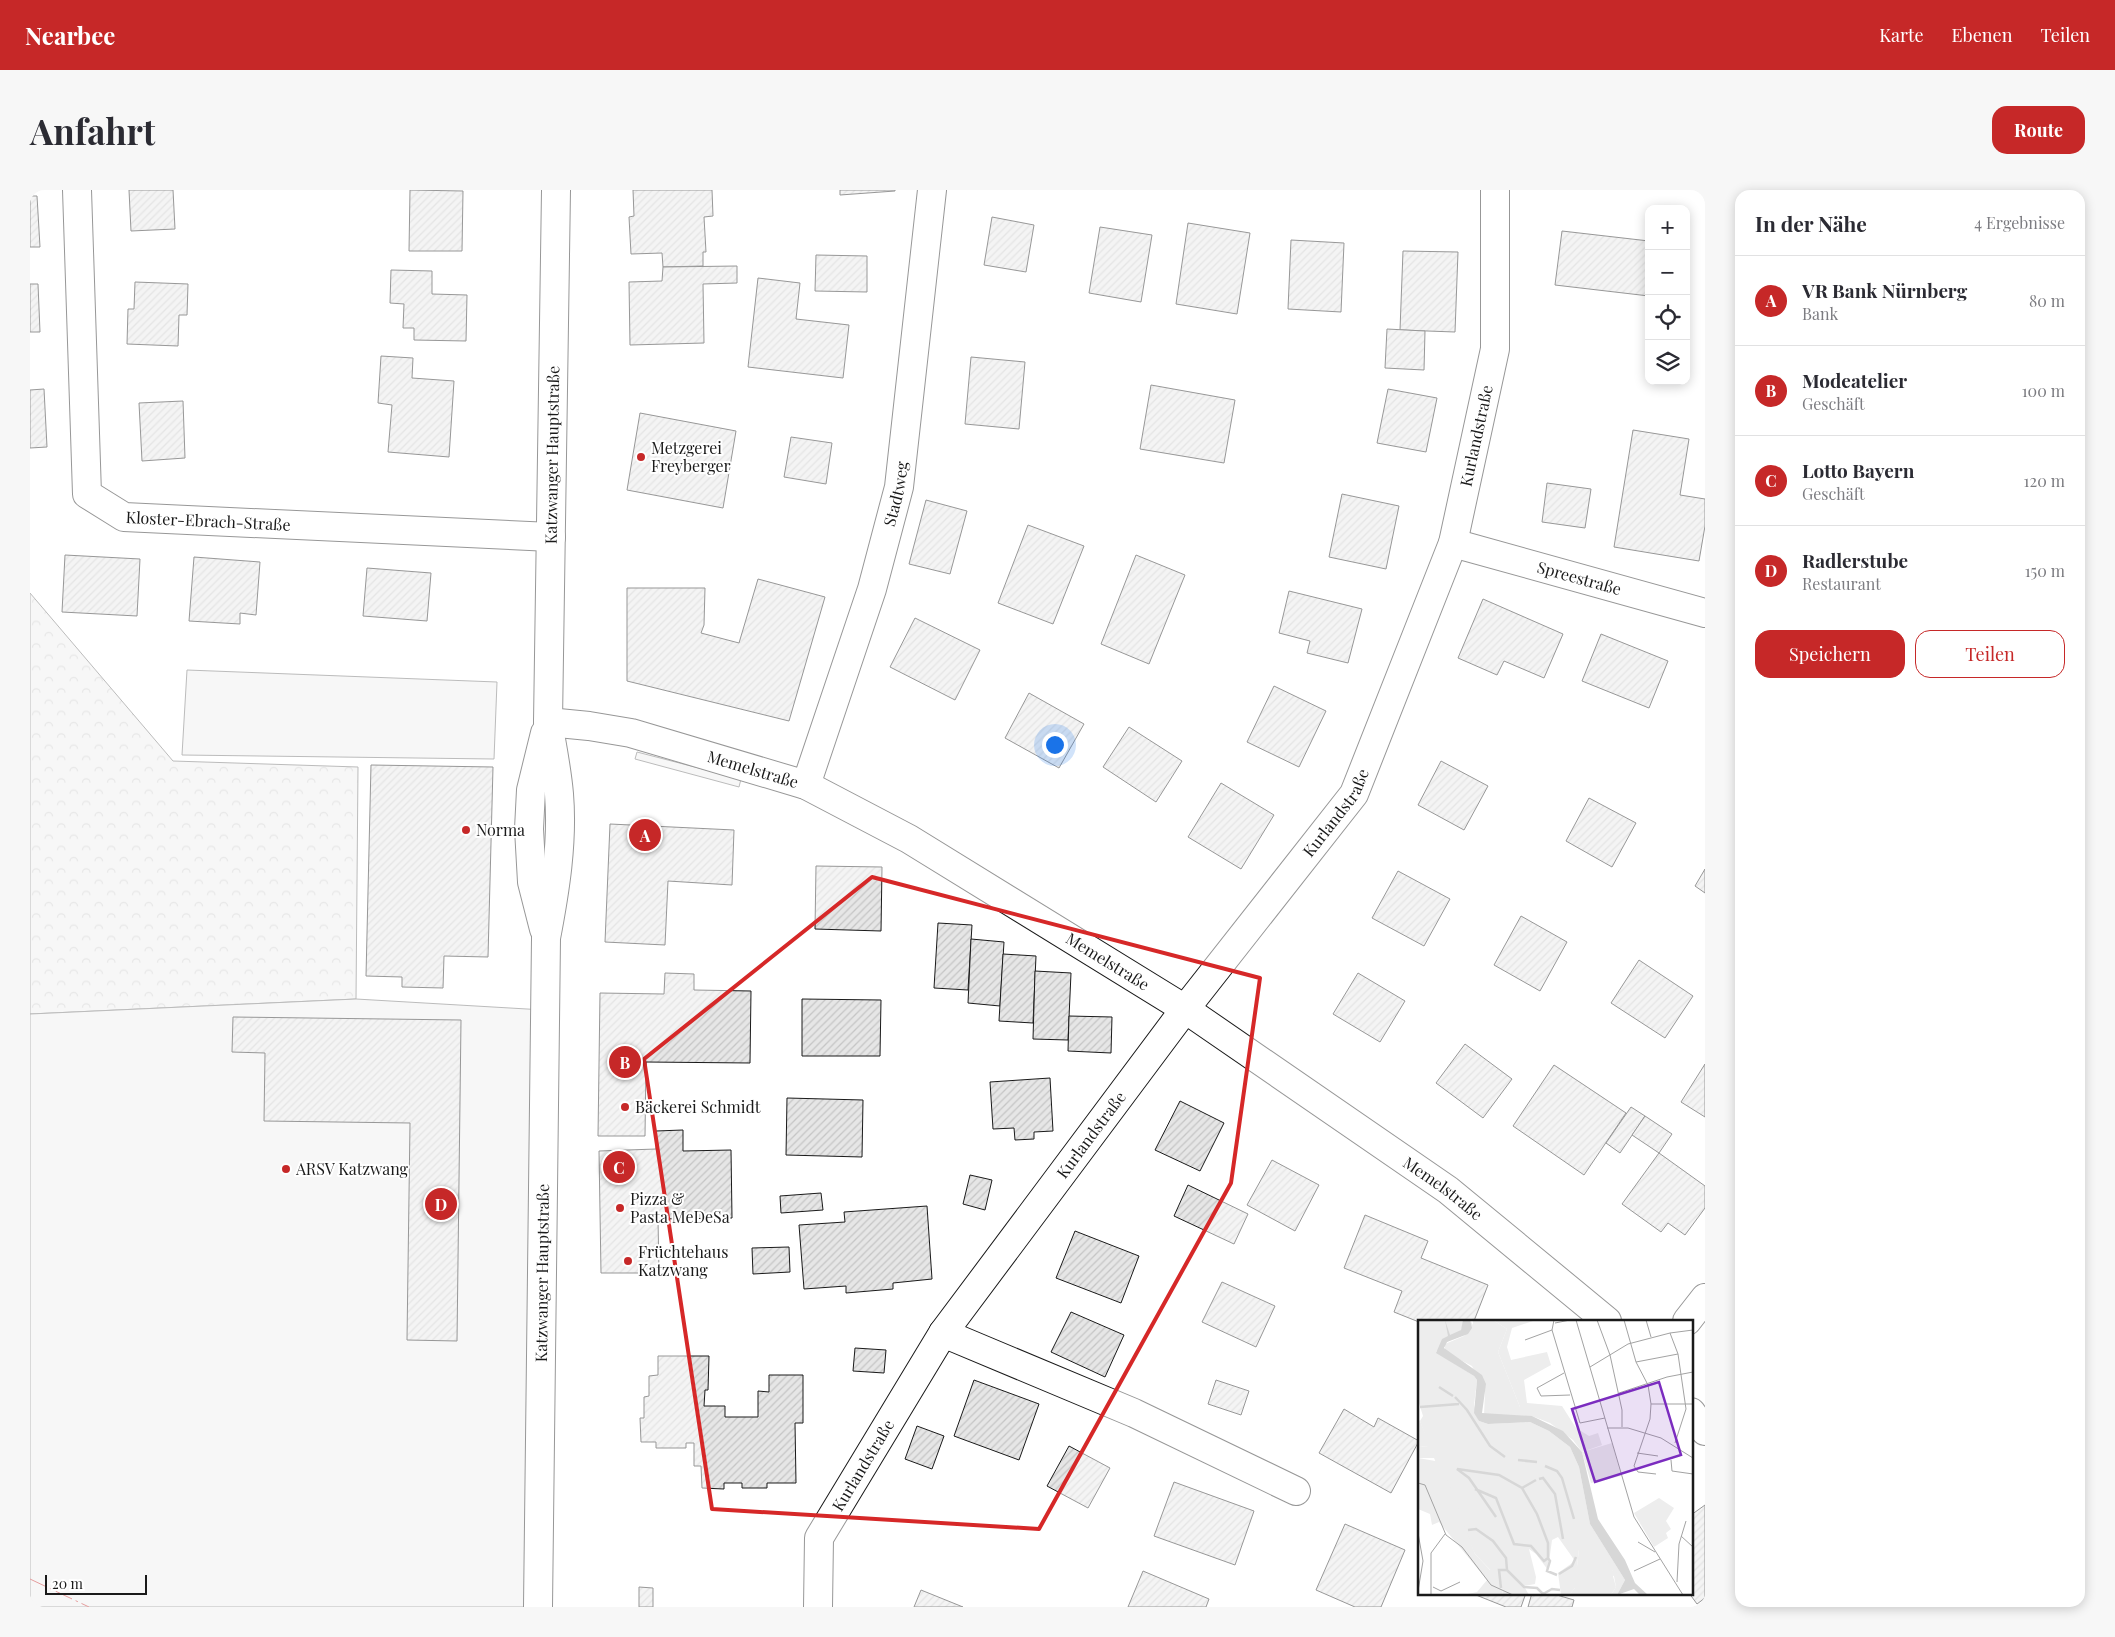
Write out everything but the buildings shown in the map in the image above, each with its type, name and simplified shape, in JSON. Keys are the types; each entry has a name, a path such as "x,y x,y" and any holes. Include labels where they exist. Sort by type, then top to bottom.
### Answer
{"street":[{"name":"Kloster-Ebrach-Straße","path":"77,190 87,494 124,517 551,536"},
{"name":"Katzwanger Hauptstraße","path":"538,1607 546,938 532,882 529,830 531,790 548,722 556,190"},
{"name":"Stadtweg","path":"806,785 872,589 899,486 932,190"},
{"name":"Kurlandstraße","path":"818,1607 819,1538 943,1334 1185,1009 1354,794 1453,543 1495,349 1495,190"},
{"name":"Spreestraße","path":"1453,543 1705,613"},
{"name":"Memelstraße","path":"548,722 631,733 806,785 909,838 1185,1009 1448,1190 1605,1320"},
{"path":"1688,1320 1705,1298"},
{"path":"943,1334 1134,1413 1296,1491"},
{"path":"1692,1413 1705,1431"}],"highlighted area":[{"path":"872,877 1260,978 1231,1183 1039,1529 712,1509 644,1059"}],"green space":[{"path":"30,593 173,761 358,767 356,999 30,1014"}],"shaded area":[{"path":"187,670 497,682 494,759 182,755"},
{"path":"637,752 741,779 739,787 635,759"},
{"name":"ARSV Katzwang","path":"356,999 544,1010 537,1607 30,1607 30,1014"}],"power":[{"path":"30,1579 89,1607"}],"place":[{"name":"Metzgerei Freyberger","path":"641,457"},
{"name":"Norma","path":"466,830"},
{"name":"VR Bank Nürnberg","path":"645,835"},
{"name":"Modeatelier","path":"625,1062"},
{"name":"Bäckerei Schmidt","path":"625,1107"},
{"name":"Lotto Bayern","path":"619,1167"},
{"name":"ARSV Katzwang","path":"286,1169"},
{"name":"Radlerstube","path":"441,1204"},
{"name":"Pizza & Pasta MeDeSa","path":"620,1208"},
{"name":"Früchtehaus Katzwang","path":"628,1261"}]}
